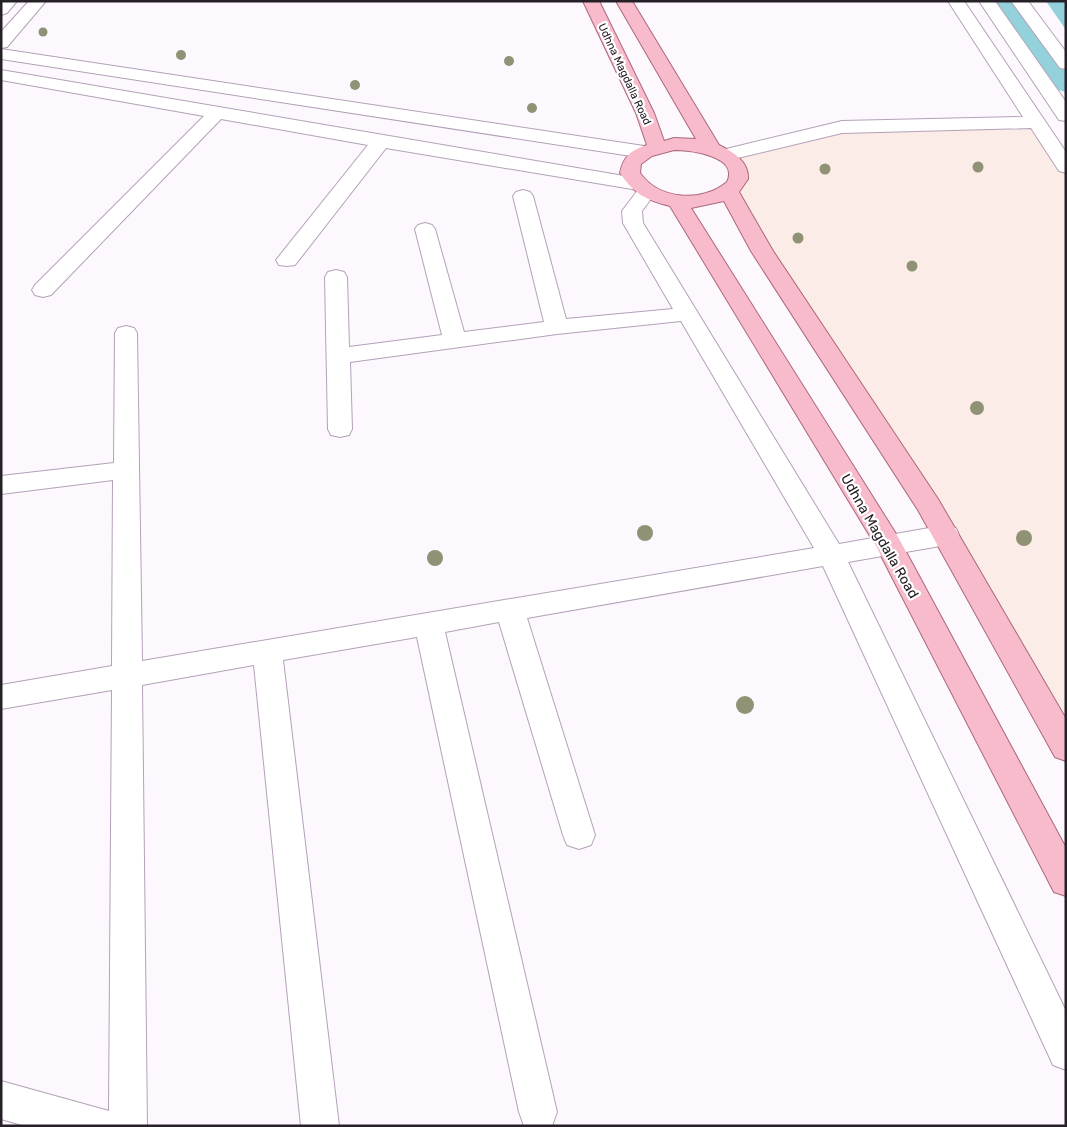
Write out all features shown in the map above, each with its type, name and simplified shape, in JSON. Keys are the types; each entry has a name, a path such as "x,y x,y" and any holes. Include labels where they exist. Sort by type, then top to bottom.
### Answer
{"main road":[{"name":"Udhna Magdalla Road","path":"591,1 645,113 650,149"},
{"path":"624,1 718,152"},
{"path":"674,144 693,145 718,152 736,164 740,173 737,183 729,192 714,198 696,201 676,201 660,198 641,188 630,175 630,167 635,158 650,149 674,144"},
{"path":"729,192 762,251 929,506 1066,748"},
{"name":"Udhna Magdalla Road","path":"676,201 888,544 1066,881"}],"street":[{"path":"1,43 38,1"},
{"path":"956,1 1066,167"},
{"path":"987,1 1066,116"},
{"path":"1019,1 1066,64"},
{"path":"1,54 650,149"},
{"path":"1,75 641,188 632,211 633,223 831,554 1066,1052"},
{"path":"43,290 217,113"},
{"path":"718,152 842,127 1035,122"},
{"path":"287,260 381,141"},
{"path":"523,196 557,327"},
{"path":"425,229 454,342"},
{"path":"336,277 340,356 340,429"},
{"path":"340,356 557,327 688,314"},
{"path":"126,333 128,1126"},
{"path":"1,485 126,470"},
{"path":"1,697 946,535"},
{"path":"510,610 579,835"},
{"path":"429,624 538,1112"},
{"path":"267,652 320,1126"},
{"path":"1,1100 97,1126"}],"shaded area":[{"path":"1031,125 1066,175 1066,733 732,193 733,157 825,133"}],"water":[{"path":"1046,1 1066,1 1066,30"}],"waterway":[{"path":"1005,1 1066,85"}]}
